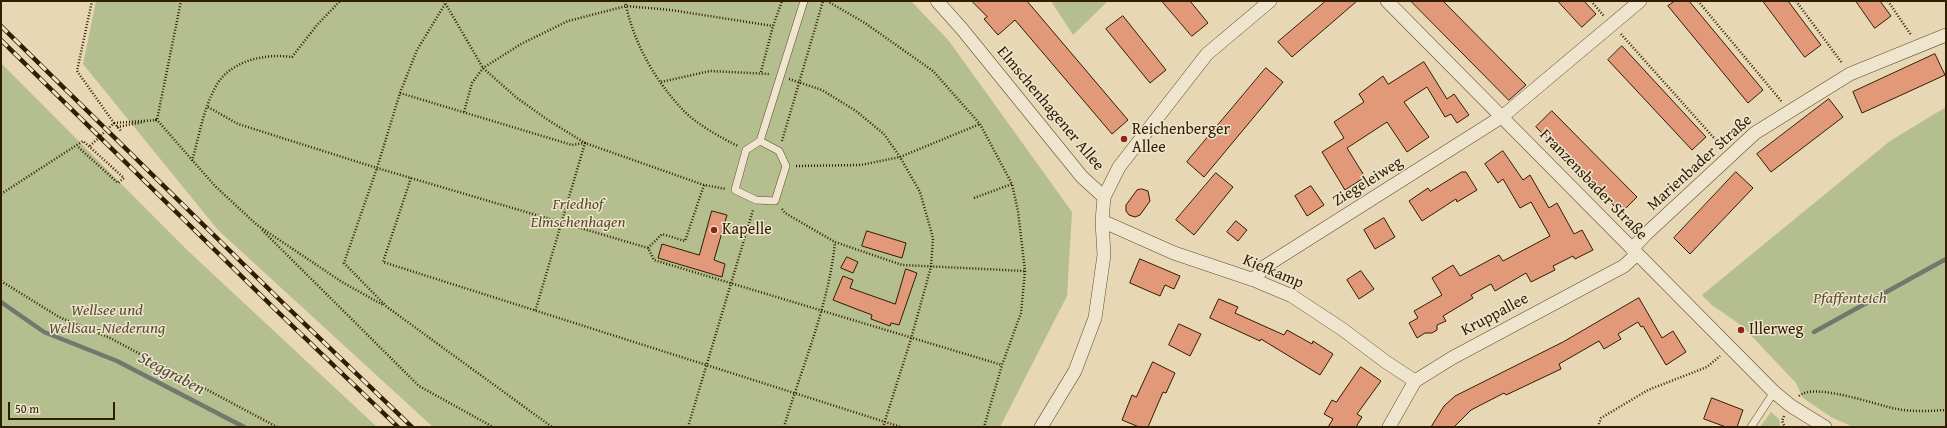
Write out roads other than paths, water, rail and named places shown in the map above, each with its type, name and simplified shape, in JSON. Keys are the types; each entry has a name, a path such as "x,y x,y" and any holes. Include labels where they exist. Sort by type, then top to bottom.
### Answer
{"street":[{"name":"Elmschenhagener Allee","path":"937,1 962,29 1082,177 1104,197"},
{"path":"1041,427 1075,371 1095,318 1104,255 1102,221 1104,197 1119,167 1207,54 1270,1"},
{"name":"Franzensbader Straße","path":"1388,1 1503,116 1634,252 1774,392 1791,406 1825,427"},
{"name":"Ziegeleiweg","path":"1254,280 1264,267 1503,116 1640,1"},
{"name":"Marienbader Straße","path":"1634,252 1755,133 1850,74 1946,35"},
{"name":"Kiefkamp","path":"1102,221 1174,253 1254,280 1292,296 1342,329 1386,362 1415,381"},
{"name":"Kruppallee","path":"1389,427 1415,381 1452,358 1624,266 1634,252"}],"lane":[{"path":"760,141 779,151 786,166 775,201 756,200 735,190 746,150 760,141 804,1"},
{"path":"1751,427 1774,392"}],"waterway":[{"path":"1814,332 1946,259"},
{"name":"Steggraben","path":"1,302 44,332 117,361 244,427"}],"railway":[{"path":"1,26 284,304 412,427"},
{"path":"1,40 279,313 398,427"}],"place":[{"name":"Reichenberger Allee","path":"1124,139"},
{"name":"Kapelle","path":"714,230"},
{"name":"Illerweg","path":"1741,330"}],"park label":[{"name":"Friedhof Elmschenhagen","path":"578,214"},
{"name":"Pfaffenteich","path":"1850,299"},
{"name":"Wellsee und Wellsau-Niederung","path":"107,320"}]}
